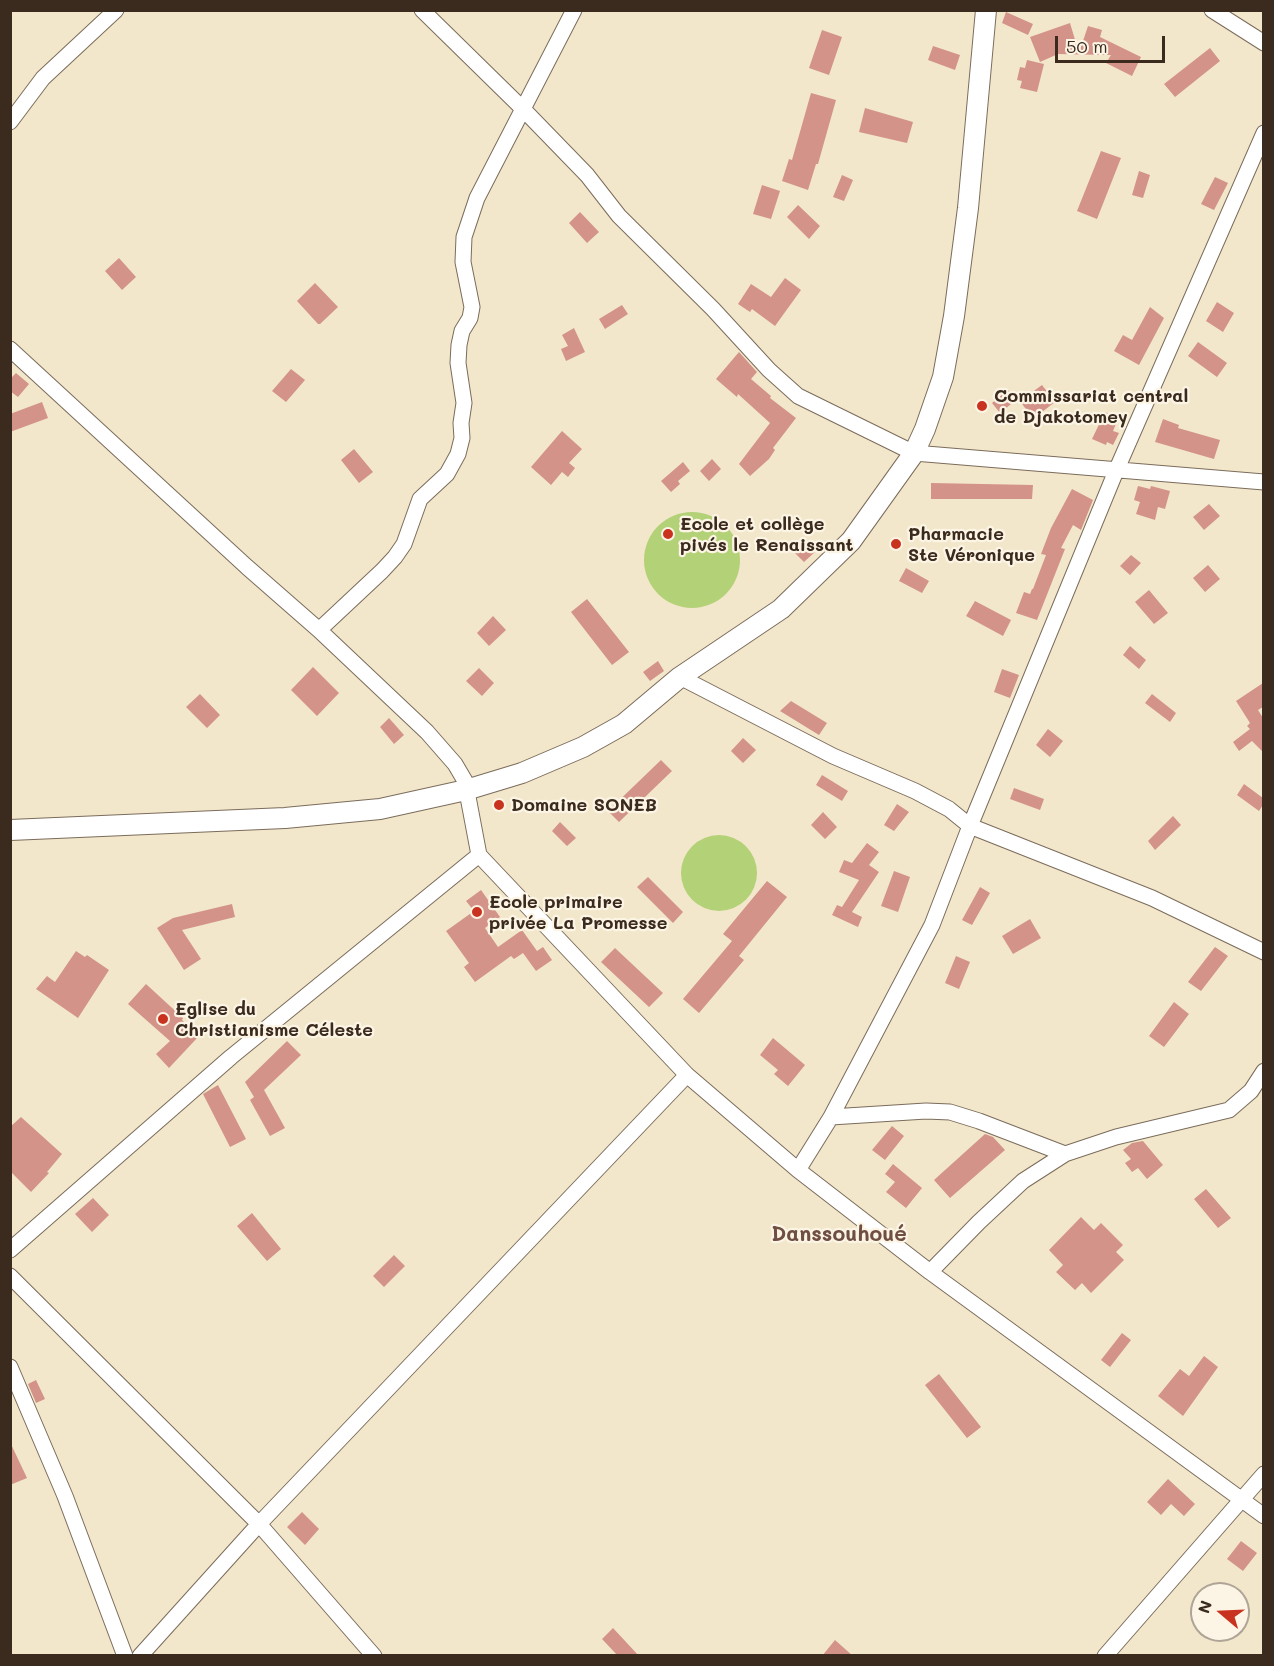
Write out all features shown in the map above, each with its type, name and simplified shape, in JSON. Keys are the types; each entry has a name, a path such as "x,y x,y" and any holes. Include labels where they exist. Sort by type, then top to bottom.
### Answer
{"main road":[{"path":"10,830 285,818 380,809 466,790 522,773 583,747 624,724 680,677 781,609 851,541 914,453 926,429 943,376 954,316 968,208 986,10"}],"street":[{"path":"10,122 43,78 116,10"},
{"path":"422,10 522,108 587,175 620,216 798,396 914,453 1263,482"},
{"path":"319,630 395,557 404,544 420,499 447,474 458,454 462,438 461,423 464,403 458,363 459,345 472,307 464,262 464,237 477,198 574,10"},
{"path":"1212,10 1263,43"},
{"path":"798,1170 831,1117 932,926 970,826 1116,471 1263,133"},
{"path":"10,349 319,630 427,732 455,764 465,781 479,855 687,1076 798,1170 930,1272 1263,1516"},
{"path":"680,677 833,756 915,791 949,809 970,826 1152,898 1263,952"},
{"path":"10,1250 231,1057 479,855"},
{"path":"930,1272 979,1221 1023,1181 1065,1154 1116,1137 1229,1110 1251,1091 1263,1071"},
{"path":"140,1656 259,1524 687,1076"},
{"path":"831,1117 927,1111 950,1112 1065,1154"},
{"path":"10,1276 259,1524 374,1656"},
{"path":"10,1367 65,1496 125,1656"},
{"path":"1105,1656 1263,1474"}],"green space":[{"path":"692,512 710,516 726,526 736,542 740,560 736,578 726,594 710,604 692,608 674,604 658,594 648,578 644,560 648,542 658,526 674,516"},
{"path":"712,835 726,835 740,841 751,852 757,866 754,888 746,900 726,911 712,911 698,905 687,894 681,880 681,866 687,852 698,841"}],"building":[{"path":"1006,12 1033,24 1028,35 1002,23"},
{"path":"1070,23 1079,53 1088,26 1102,30 1100,37 1141,57 1132,76 1106,63 1111,55 1058,54 1040,62 1030,37"},
{"path":"822,30 842,37 829,75 809,68"},
{"path":"933,46 960,55 955,70 928,60"},
{"path":"1210,48 1220,61 1175,97 1164,84"},
{"path":"1027,60 1044,64 1037,92 1020,88 1022,81 1017,80 1020,67 1025,68"},
{"path":"811,93 836,100 818,164 816,164 808,190 782,181 789,159 792,160"},
{"path":"865,108 913,122 907,143 859,132"},
{"path":"1101,151 1121,158 1097,219 1077,211"},
{"path":"1139,171 1150,175 1143,198 1132,195"},
{"path":"842,175 853,180 844,201 833,197"},
{"path":"1215,177 1228,183 1214,210 1201,204"},
{"path":"762,185 780,191 771,219 753,214"},
{"path":"798,205 820,226 809,239 787,217"},
{"path":"580,212 599,232 587,243 569,223"},
{"path":"119,258 136,277 122,290 105,271"},
{"path":"785,278 801,290 775,326 752,309 750,312 738,304 751,284 771,297"},
{"path":"315,283 338,307 320,324 297,301"},
{"path":"1217,302 1234,313 1223,332 1206,321"},
{"path":"622,305 628,314 605,329 599,319"},
{"path":"1150,307 1164,318 1139,365 1114,351 1123,335 1132,340"},
{"path":"574,328 585,352 566,361 561,349 568,346 562,335"},
{"path":"1198,342 1227,363 1217,377 1188,356"},
{"path":"739,352 757,372 751,379 771,396 770,398 796,418 773,448 775,450 769,459 750,476 739,464 770,423 738,394 737,397 716,379"},
{"path":"291,369 305,380 286,402 272,391"},
{"path":"16,373 29,384 18,397 10,391 10,379"},
{"path":"1042,385 1055,402 1033,419 1020,401"},
{"path":"1008,390 1016,400 1000,413 992,403"},
{"path":"42,402 48,418 10,432 10,414"},
{"path":"1105,412 1118,419 1113,431 1119,433 1113,445 1107,442 1106,445 1092,439"},
{"path":"1163,419 1179,425 1178,428 1220,440 1214,459 1155,442"},
{"path":"562,431 582,449 569,463 575,468 568,477 562,472 551,485 531,467"},
{"path":"354,449 373,472 359,483 341,460"},
{"path":"712,459 721,469 709,481 700,471"},
{"path":"683,462 690,471 678,481 680,484 671,492 661,481"},
{"path":"931,483 1033,485 1032,499 931,499"},
{"path":"1138,486 1150,489 1151,486 1170,491 1165,509 1158,507 1155,520 1136,514 1140,502 1134,500"},
{"path":"1072,489 1093,500 1081,530 1073,525 1061,548 1065,549 1037,620 1016,613 1024,592 1030,594 1033,589 1046,555 1041,554 1051,528"},
{"path":"1209,504 1220,516 1204,530 1193,517"},
{"path":"807,543 815,552 804,562 795,553"},
{"path":"1131,555 1141,563 1130,575 1120,566"},
{"path":"1208,565 1220,579 1205,592 1193,578"},
{"path":"906,568 929,581 922,593 899,581"},
{"path":"1149,590 1168,613 1154,624 1135,602"},
{"path":"587,599 629,652 612,665 571,612"},
{"path":"975,601 1011,620 1003,636 966,616"},
{"path":"493,616 506,630 489,646 477,633"},
{"path":"1130,646 1146,660 1139,669 1123,655"},
{"path":"658,661 664,671 650,681 643,672"},
{"path":"313,667 339,693 317,716 291,690"},
{"path":"479,668 494,683 482,696 466,681"},
{"path":"1002,669 1019,675 1010,698 994,692"},
{"path":"1263,683 1263,707 1258,710 1263,718 1263,752 1252,741 1239,751 1233,742 1250,729 1247,726 1250,723 1236,701"},
{"path":"200,694 220,715 207,728 186,707"},
{"path":"1152,694 1176,713 1170,722 1145,703"},
{"path":"791,701 827,723 819,735 780,711"},
{"path":"389,718 404,735 394,744 380,727"},
{"path":"1048,729 1063,741 1050,757 1036,745"},
{"path":"743,738 756,750 743,763 731,751"},
{"path":"661,760 672,771 619,822 608,811"},
{"path":"822,775 848,791 842,801 816,785"},
{"path":"1244,784 1263,798 1263,805 1259,811 1237,795"},
{"path":"1014,788 1044,799 1040,810 1010,799"},
{"path":"897,804 909,812 894,831 884,825"},
{"path":"823,812 837,827 825,839 811,825"},
{"path":"1173,816 1181,825 1155,850 1148,841"},
{"path":"560,822 576,838 567,846 552,831"},
{"path":"867,843 879,852 869,865 879,872 852,912 862,917 858,927 832,915 837,905 842,907 859,880 839,872 844,860 852,863"},
{"path":"894,871 910,877 898,912 881,906"},
{"path":"648,877 683,912 673,923 637,887"},
{"path":"767,881 787,897 739,956 744,960 699,1013 683,999 732,941 723,934"},
{"path":"980,887 990,893 972,925 962,920"},
{"path":"481,890 500,917 485,928 498,947 522,930 537,951 543,947 552,960 536,971 523,953 514,959 511,956 475,982 464,967 469,963 446,931 474,911 466,901"},
{"path":"232,904 235,917 182,930 201,959 184,970 157,928 173,918"},
{"path":"1030,919 1041,938 1013,954 1002,936"},
{"path":"1215,947 1228,956 1201,991 1188,982"},
{"path":"615,948 663,993 649,1007 601,962"},
{"path":"76,951 85,957 87,955 109,970 78,1018 36,989 47,976 55,982"},
{"path":"956,956 970,962 959,989 945,983"},
{"path":"146,984 199,1036 169,1068 156,1054 170,1041 128,1004"},
{"path":"1174,1002 1189,1014 1164,1047 1149,1036"},
{"path":"773,1038 805,1065 788,1086 774,1074 778,1070 760,1055"},
{"path":"287,1041 301,1055 264,1090 285,1128 270,1136 250,1100 254,1097 245,1082"},
{"path":"218,1085 246,1139 230,1147 203,1094"},
{"path":"21,1117 62,1154 47,1172 49,1173 31,1192 10,1171 10,1127"},
{"path":"892,1126 904,1136 885,1160 872,1150"},
{"path":"985,1134 993,1137 1005,1150 950,1198 934,1180"},
{"path":"1143,1141 1163,1165 1147,1179 1138,1168 1132,1172 1125,1163 1131,1159 1123,1150 1132,1143"},
{"path":"893,1164 922,1188 906,1208 886,1192 895,1182 885,1174"},
{"path":"1206,1189 1231,1218 1218,1228 1194,1199"},
{"path":"93,1198 109,1215 92,1232 75,1214"},
{"path":"252,1213 281,1249 267,1261 237,1226"},
{"path":"1081,1217 1094,1230 1101,1223 1123,1245 1116,1252 1124,1260 1091,1293 1082,1283 1075,1290 1056,1272 1063,1265 1049,1250"},
{"path":"394,1255 405,1266 384,1287 373,1276"},
{"path":"1122,1333 1131,1340 1110,1367 1101,1360"},
{"path":"1204,1356 1218,1367 1183,1416 1158,1396 1180,1369 1189,1376"},
{"path":"939,1374 981,1427 967,1438 925,1385"},
{"path":"36,1380 45,1399 36,1403 28,1384"},
{"path":"10,1442 27,1478 10,1485"},
{"path":"1168,1479 1195,1504 1184,1516 1171,1504 1161,1515 1147,1502"},
{"path":"302,1512 319,1529 305,1545 287,1527"},
{"path":"1241,1541 1257,1553 1243,1571 1227,1559"},
{"path":"613,1628 639,1656 618,1656 602,1639"},
{"path":"835,1640 853,1656 822,1656"}],"place":[{"name":"Commissariat central de Djakotomey","path":"982,406"},
{"name":"Ecole et collège pivés le Renaissant","path":"668,534"},
{"name":"Pharmacie Ste Véronique","path":"896,544"},
{"name":"Domaine SONEB","path":"499,805"},
{"name":"Ecole primaire privée La Promesse","path":"477,912"},
{"name":"Eglise du Christianisme Céleste","path":"163,1019"}],"district":[{"name":"Danssouhoué","path":"839,1235"}]}
